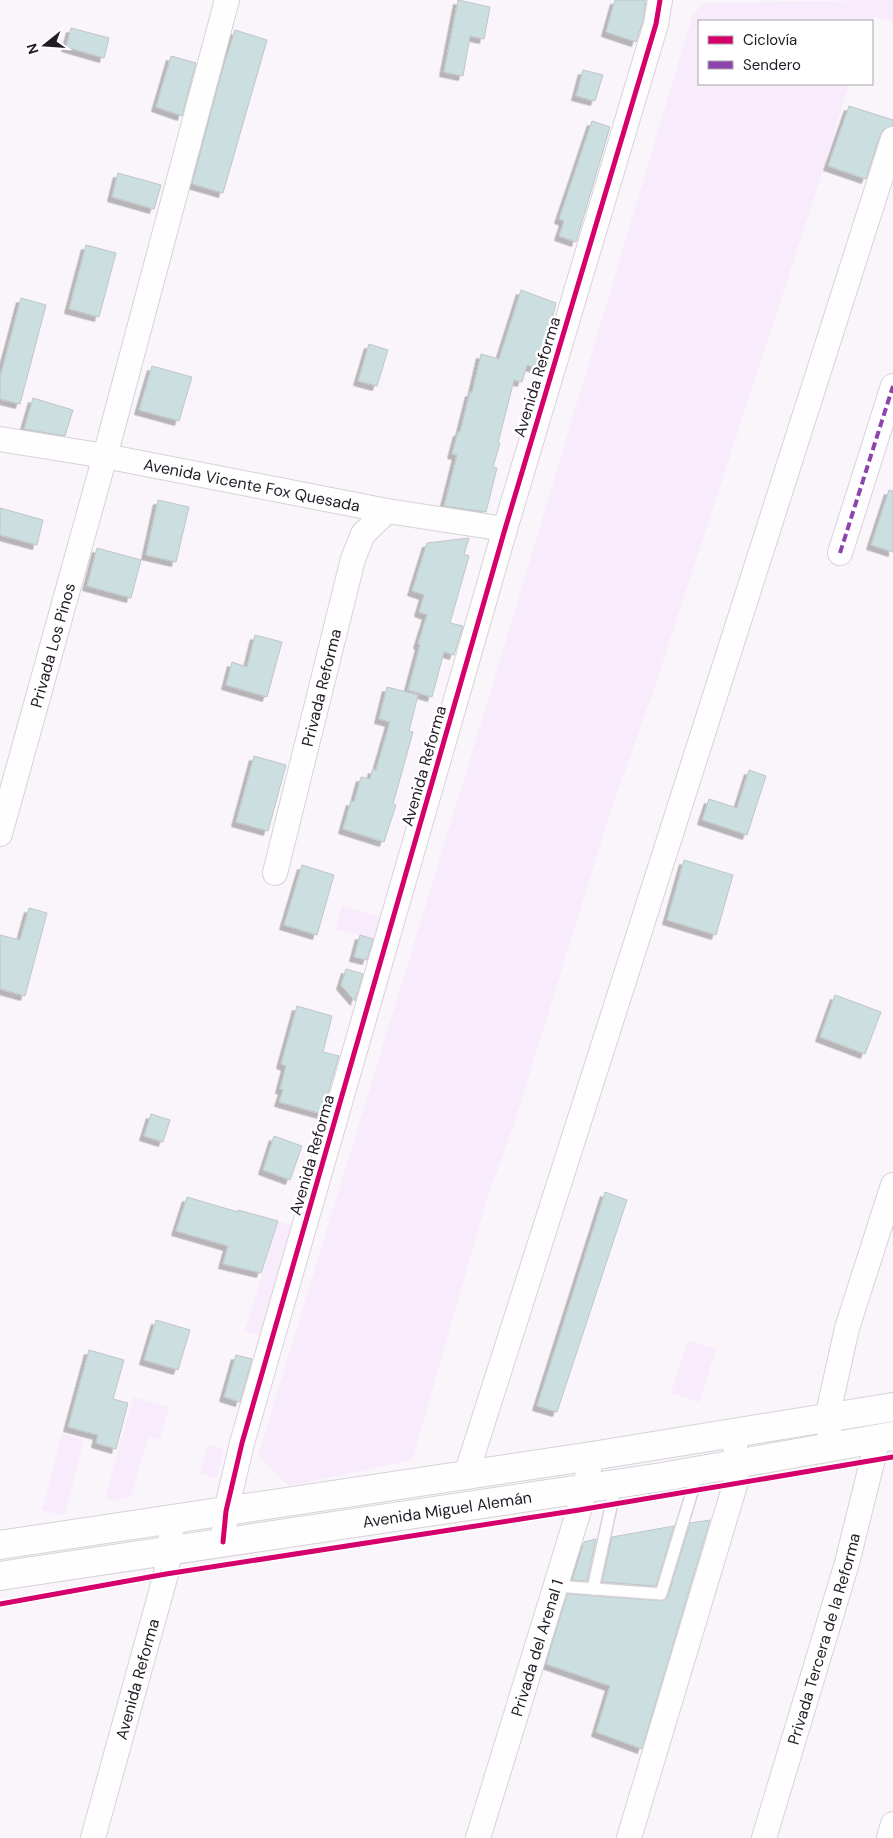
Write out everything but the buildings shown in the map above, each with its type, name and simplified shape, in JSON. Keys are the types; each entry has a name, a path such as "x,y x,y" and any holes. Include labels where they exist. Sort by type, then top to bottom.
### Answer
{"main road":[{"name":"Avenida Miguel Alemán","path":"0,1545 592,1456 893,1407"},
{"name":"Avenida Miguel Alemán","path":"0,1576 616,1484 886,1437"}],"street":[{"name":"Privada Los Pinos","path":"0,834 105,456 227,0"},
{"name":"Avenida Reforma","path":"223,1542 226,1511 242,1443 505,529 656,24 660,0"},
{"path":"466,1474 893,139"},
{"path":"840,553 893,386"},
{"name":"Avenida Vicente Fox Quesada","path":"0,439 105,456 387,511 505,529"},
{"name":"Privada Reforma","path":"275,873 353,559 363,534 387,511"},
{"path":"832,1447 827,1418 847,1328 893,1185"},
{"path":"629,1838 735,1485 737,1464 734,1434"},
{"name":"Privada Tercera de la Reforma","path":"764,1838 886,1437"},
{"name":"Privada del Arenal 1","path":"478,1838 556,1586 592,1456"},
{"name":"Avenida Reforma","path":"94,1838 163,1583 170,1551 174,1518"},
{"path":"889,1838 893,1824"}],"lane":[{"path":"556,1586 661,1594 697,1471"},
{"path":"593,1589 616,1484"}],"shaded area":[{"path":"893,0 893,22 875,17 877,8 873,21 698,20 698,85 849,85 817,189 653,692 611,810 515,1121 488,1196 412,1460 289,1486 258,1456 502,654 693,14 704,3"},
{"path":"342,906 384,918 378,940 336,929"},
{"path":"278,1221 295,1226 262,1336 245,1331"},
{"path":"688,1340 716,1349 699,1402 671,1393"},
{"path":"133,1397 169,1407 160,1440 148,1437 131,1496 113,1501 105,1498"},
{"path":"62,1434 84,1440 64,1516 42,1510"},
{"path":"208,1445 224,1449 217,1478 200,1474"}],"marked path":[{"path":"840,553 893,386"}],"cycle path":[{"path":"223,1542 226,1511 242,1443 505,529 656,24 660,0"},
{"path":"0,1604 166,1574 579,1510 893,1457"}]}
